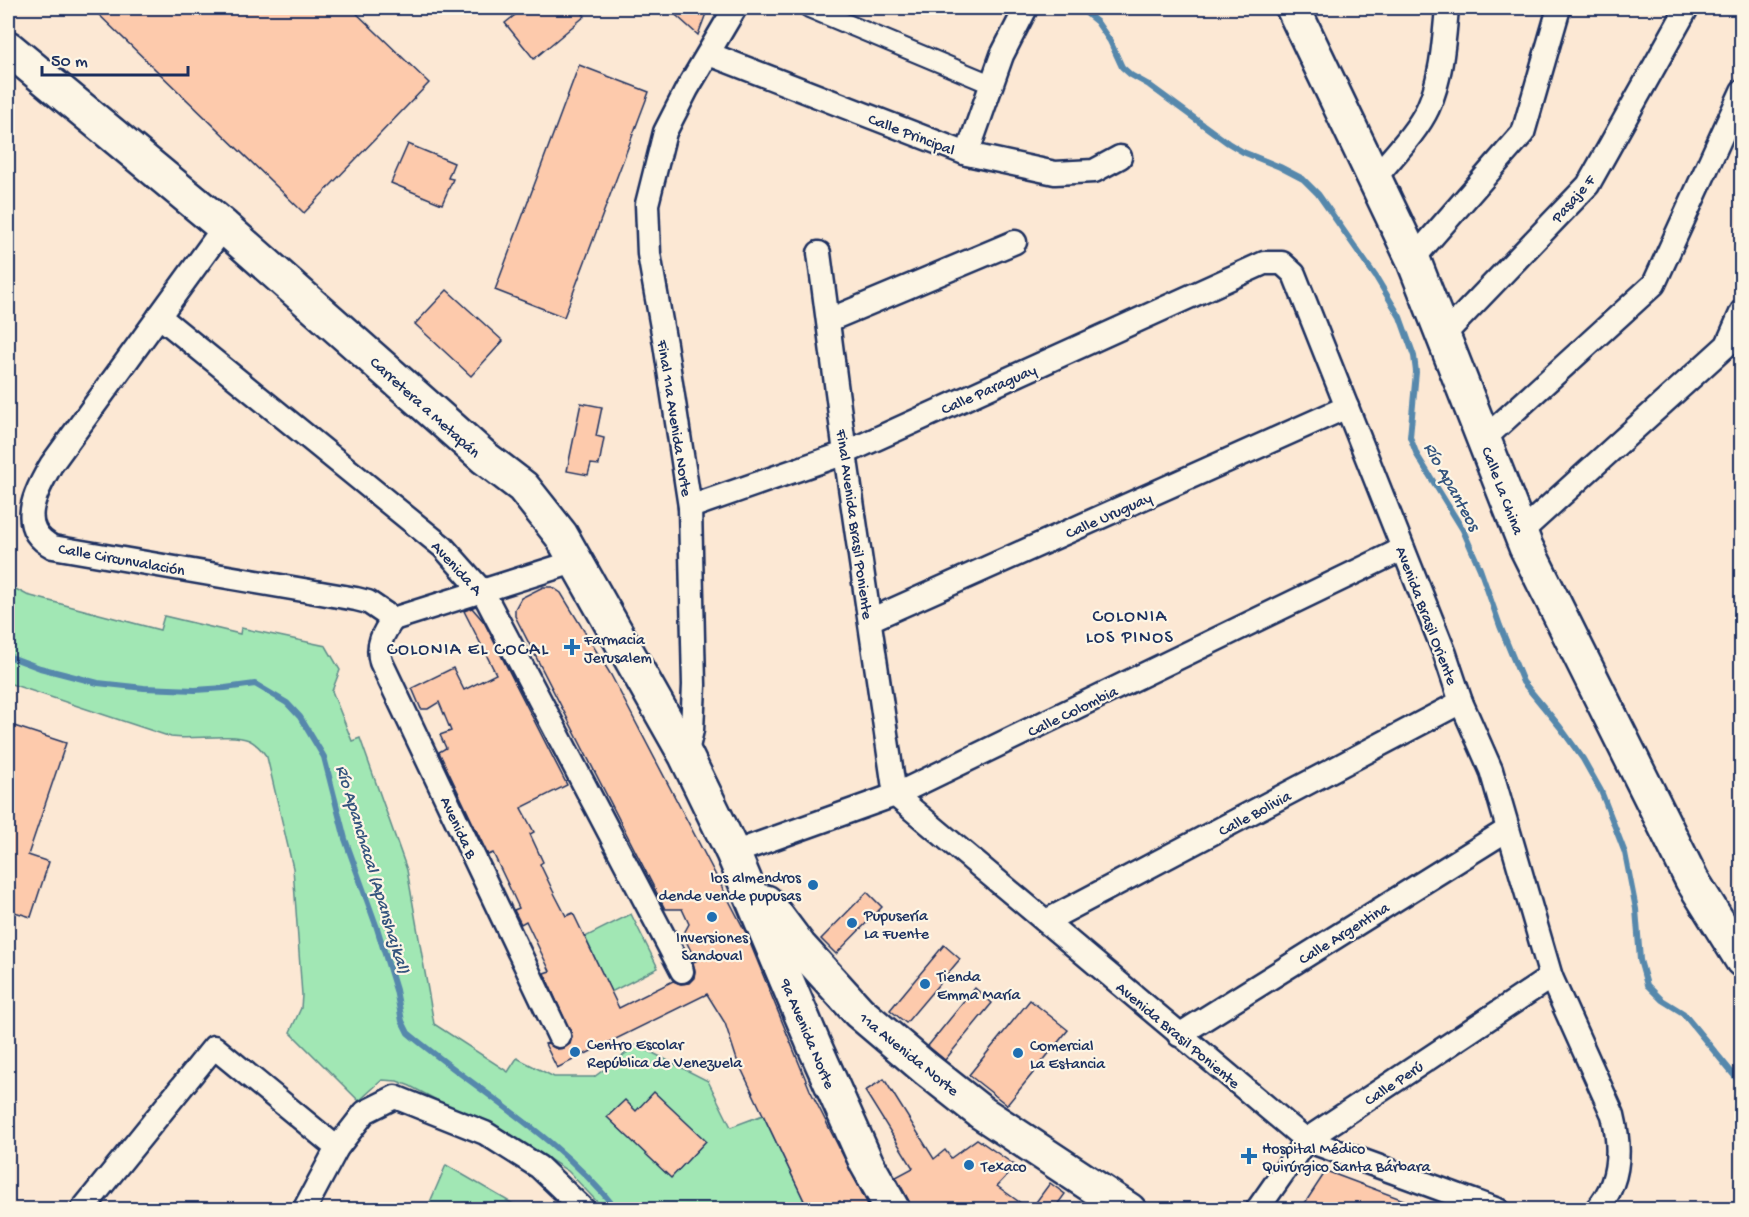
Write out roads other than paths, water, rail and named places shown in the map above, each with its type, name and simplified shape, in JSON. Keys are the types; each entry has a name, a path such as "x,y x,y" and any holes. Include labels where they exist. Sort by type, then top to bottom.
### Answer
{"main road":[{"name":"Calle La China","path":"1293,8 1413,259 1521,532 1542,578 1692,880 1742,960"},
{"name":"Carretera a Metapán","path":"8,48 224,227 485,458 523,487 561,535 578,561 687,756 733,853"},
{"name":"11a Avenida Norte","path":"733,853 799,946 859,1012 982,1113 1129,1209"},
{"name":"9a Avenida Norte","path":"733,853 867,1164 893,1209"},
{"path":"814,1045 817,1031 825,1020 839,1012 859,1012"}],"street":[{"name":"Final 11a Avenida Norte","path":"687,756 692,730 694,685 690,507 649,254 647,204 665,132 687,89 735,8"},
{"path":"809,8 991,84"},
{"path":"967,154 1002,56 1026,8"},
{"path":"1375,178 1407,140 1428,108 1438,73 1447,8"},
{"path":"1413,259 1523,133 1559,8"},
{"name":"Pasaje F","path":"1444,335 1588,185 1686,8"},
{"name":"Calle Principal","path":"709,54 967,154 1055,173 1094,171 1120,157"},
{"path":"1484,439 1654,284 1742,92"},
{"name":"Calle Circunvalación","path":"224,227 51,465 39,487 31,511 33,527 40,537 53,547 356,599 368,602 393,619"},
{"path":"829,320 1015,242"},
{"name":"Final Avenida Brasil Poniente","path":"819,253 845,453 895,795"},
{"name":"Calle Paraguay","path":"690,507 845,453 1264,263 1282,263"},
{"name":"Avenida Brasil Oriente","path":"1282,263 1294,274 1445,654 1461,702 1491,770 1551,977"},
{"path":"1521,532 1727,345 1742,311"},
{"name":"Avenida A","path":"159,316 442,547 483,592 682,971"},
{"name":"Calle Uruguay","path":"870,620 1347,407"},
{"name":"Calle Colombia","path":"733,853 895,795 1403,549"},
{"path":"393,619 578,561"},
{"name":"Avenida B","path":"393,619 381,640 379,651 381,662 559,1036"},
{"name":"Calle Bolivia","path":"1046,921 1461,702"},
{"name":"Avenida Brasil Poniente","path":"895,795 1306,1140 1498,1209"},
{"name":"Calle Argentina","path":"1179,1035 1508,830"},
{"path":"1551,977 1613,1115 1617,1134 1618,1159 1615,1179 1602,1203 1596,1209"},
{"name":"Calle Perú","path":"1257,1209 1306,1140 1551,977"},
{"path":"82,1209 214,1047 337,1148"},
{"path":"304,1209 337,1148 365,1112 395,1097 485,1133 539,1167 584,1209"}],"waterway":[{"name":"Río Apanteos","path":"1080,8 1097,22 1110,41 1122,67 1131,75 1149,85 1228,143 1303,179 1318,194 1376,277 1400,317 1414,356 1416,372 1410,437 1417,455 1463,530 1523,682 1583,759 1601,791 1625,853 1636,909 1640,960 1647,985 1662,1000 1683,1013 1742,1085"},
{"name":"Río Apanchacal (Apanshajkal)","path":"8,656 40,668 98,683 195,690 255,684 287,703 300,717 324,757 345,839 377,928 396,990 402,1021 408,1033 517,1116 570,1160 617,1210"}],"place":[{"name":"Farmacia Jerusalem","path":"572,647"},
{"name":"los almendros dende vende pupusas","path":"813,885"},
{"name":"Inversiones Sandoval","path":"712,917"},
{"name":"Pupusería La Fuente","path":"852,923"},
{"name":"Tienda Emma María","path":"925,984"},
{"name":"Centro Escolar República de Venezuela","path":"575,1052"},
{"name":"Comercial La Estancia","path":"1018,1053"},
{"name":"Hospital Médico Quirúrgico Santa Bárbara","path":"1249,1156"},
{"name":"Texaco","path":"969,1165"}],"district":[{"name":"COLONIA LOS PINOS","path":"1130,625"},
{"name":"COLONIA EL COCAL","path":"468,648"}]}
